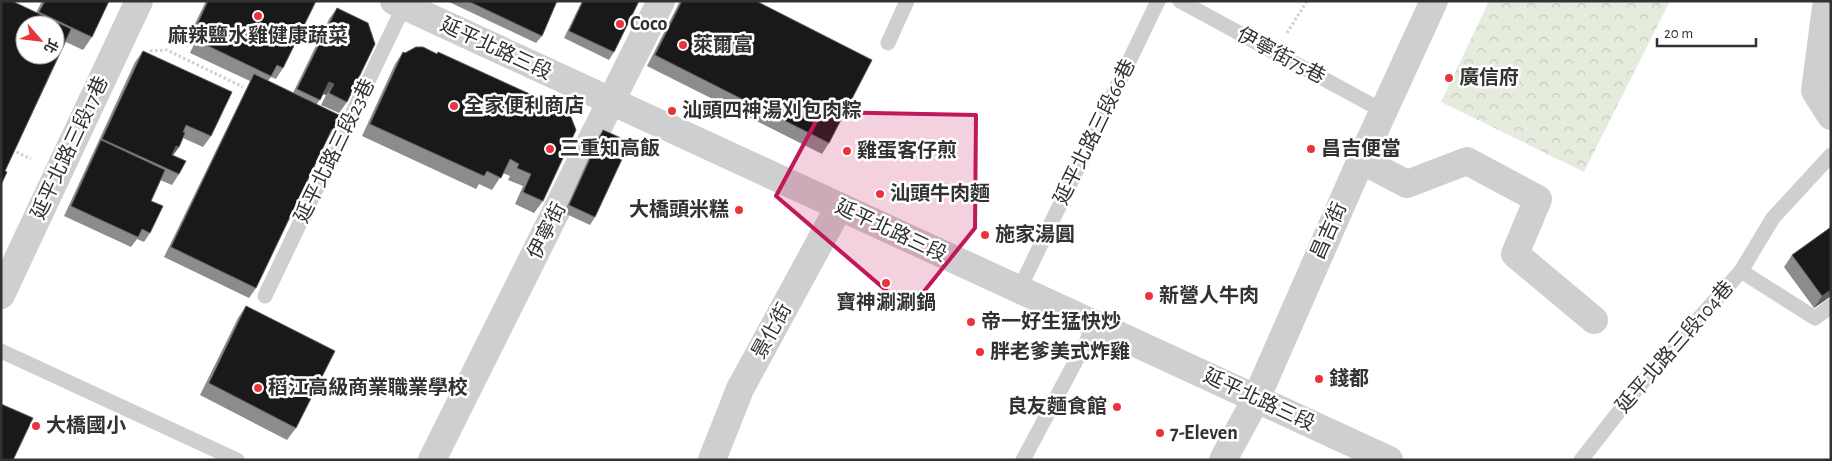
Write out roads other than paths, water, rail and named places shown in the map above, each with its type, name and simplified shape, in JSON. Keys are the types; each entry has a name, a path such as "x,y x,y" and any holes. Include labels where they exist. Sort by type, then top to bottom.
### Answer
{"street":[{"name":"延平北路三段17巷","path":"1,295 140,1"},
{"name":"伊寧街","path":"432,460 661,1"},
{"name":"昌吉街","path":"1223,460 1256,398 1360,160 1434,1"},
{"path":"1828,1 1814,92 1831,116"},
{"name":"延平北路三段","path":"399,4 1389,460"},
{"path":"1360,160 1407,184 1467,162 1538,199 1515,254 1594,320"},
{"name":"景化街","path":"712,460 740,389 839,207"}],"lane":[{"path":"888,44 907,1"},
{"name":"延平北路三段66巷","path":"1019,290 1158,1"},
{"name":"伊寧街75巷","path":"1180,1 1383,111"},
{"name":"延平北路三段23巷","path":"265,296 399,4"},
{"path":"1741,271 1773,218 1831,155"},
{"name":"延平北路三段104巷","path":"1581,460 1636,391 1741,271 1815,318 1831,306"},
{"path":"1023,460 1095,325"},
{"path":"1,352 237,460"}],"place":[{"name":"麻辣鹽水雞健康蔬菜","path":"258,16"},
{"name":"Coco","path":"620,24"},
{"name":"萊爾富","path":"683,45"},
{"name":"廣信府","path":"1449,78"},
{"name":"全家便利商店","path":"454,106"},
{"name":"汕頭四神湯刈包肉粽","path":"672,111"},
{"name":"三重知高飯","path":"550,149"},
{"name":"昌吉便當","path":"1311,149"},
{"name":"雞蛋客仔煎","path":"847,151"},
{"name":"汕頭牛肉麵","path":"880,194"},
{"name":"大橋頭米糕","path":"739,210"},
{"name":"施家湯圓","path":"985,235"},
{"name":"寶神涮涮鍋","path":"886,283"},
{"name":"新營人牛肉","path":"1149,296"},
{"name":"帝一好生猛快炒","path":"971,322"},
{"name":"胖老爹美式炸雞","path":"980,352"},
{"name":"錢都","path":"1319,379"},
{"name":"稻江高級商業職業學校","path":"258,388"},
{"name":"良友麵食館","path":"1117,407"},
{"name":"大橋國小","path":"36,426"},
{"name":"7-Eleven","path":"1160,433"}]}
